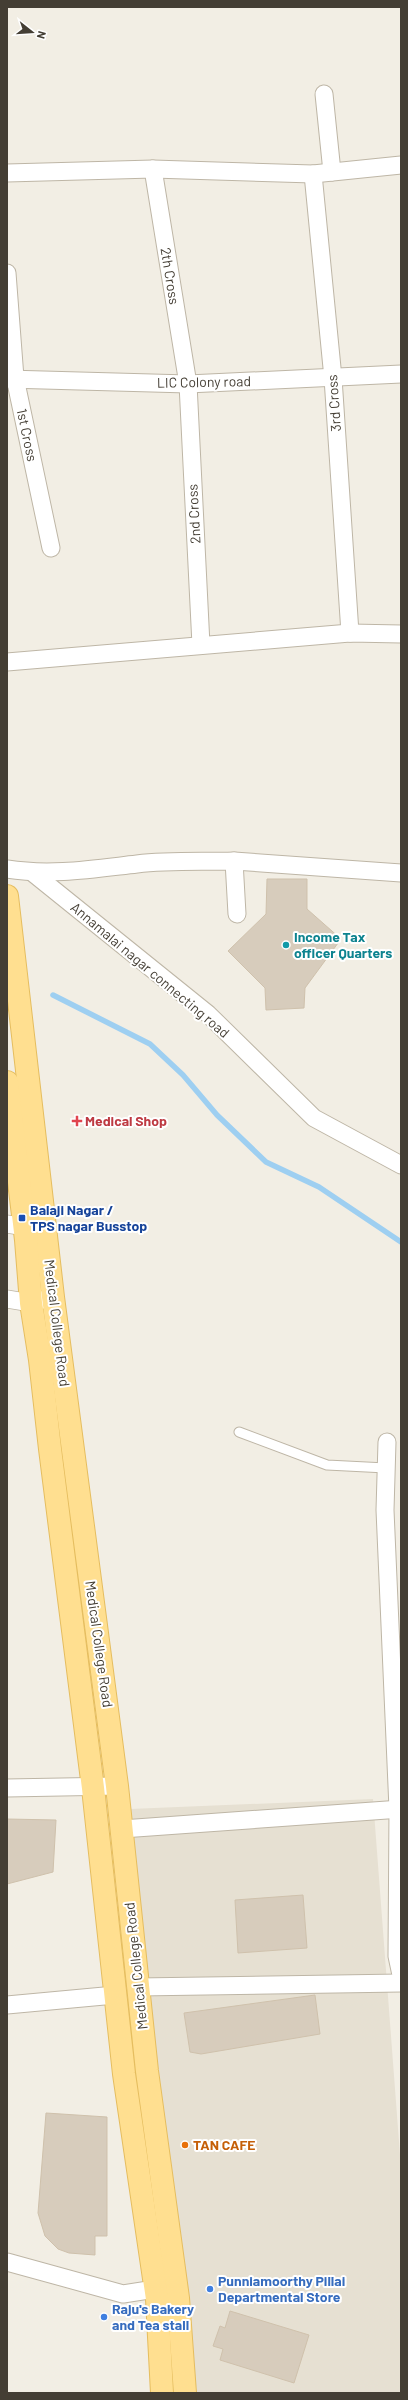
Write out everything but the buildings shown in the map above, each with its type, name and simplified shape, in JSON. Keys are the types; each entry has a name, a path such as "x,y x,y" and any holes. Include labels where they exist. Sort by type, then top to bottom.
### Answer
{"main road":[{"name":"Medical College Road","path":"7,896 31,1303 40,1360 93,1788 124,2074 156,2289 162,2393"},
{"name":"Medical College Road","path":"7,1082 26,1233 52,1289 118,1786 148,2079 178,2298 186,2383 185,2393"}],"street":[{"path":"324,94 332,172"},
{"path":"7,174 153,169 313,174 401,165"},
{"name":"2th Cross","path":"153,169 188,384"},
{"name":"3rd Cross","path":"313,174 333,378 350,633"},
{"name":"1st Cross","path":"7,273 11,378 50,548"},
{"name":"LIC Colony road","path":"11,378 188,384 333,378 387,373 401,374"},
{"name":"2nd Cross","path":"188,384 201,645"},
{"path":"7,662 350,633 401,634"},
{"path":"234,861 237,914"},
{"path":"7,869 33,873 83,871 139,864 234,861 401,873"},
{"name":"Annamalai nagar connecting road","path":"33,873 208,1014 314,1118 401,1165"},
{"path":"7,1299 31,1303 52,1289"},
{"path":"387,1442 386,1468 393,1520 399,1809 397,1956 401,1975"},
{"path":"7,1788 93,1788 118,1786"},
{"path":"122,1830 399,1809"},
{"path":"138,1987 401,1983"},
{"path":"7,2005 115,1995"},
{"path":"7,2262 123,2294 156,2289"}],"lane":[{"path":"239,1432 326,1465 386,1468"}],"shaded area":[{"path":"373,1799 401,2168 401,2393 197,2393 145,1988 130,1809"}],"waterway":[{"path":"53,995 150,1044 183,1075 217,1115 266,1162 319,1187 401,1242"}],"place":[{"name":"Income Tax officer Quarters","path":"286,945"},
{"name":"Medical Shop","path":"77,1121"},
{"name":"Balaji Nagar / TPS nagar Busstop","path":"22,1218"},
{"name":"TAN CAFE","path":"185,2145"},
{"name":"Punniamoorthy Pillai Departmental Store","path":"210,2289"},
{"name":"Raju's Bakery and Tea stall","path":"104,2317"}]}
